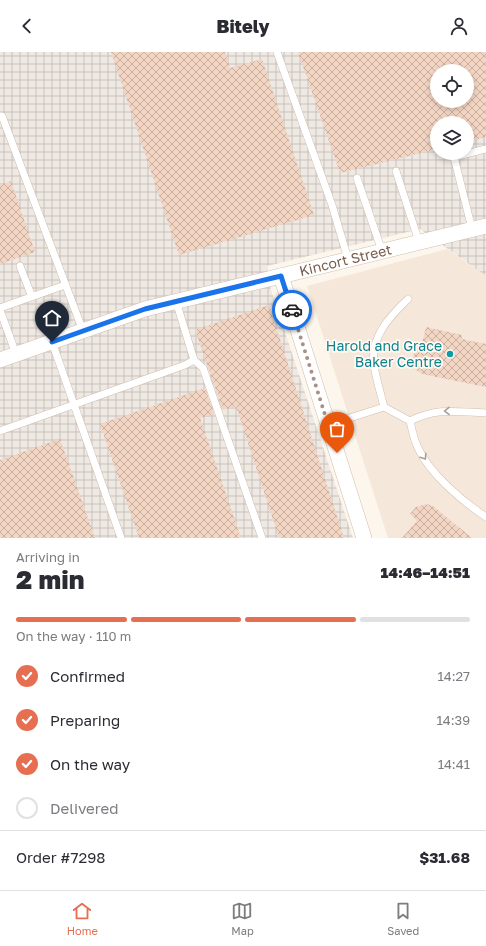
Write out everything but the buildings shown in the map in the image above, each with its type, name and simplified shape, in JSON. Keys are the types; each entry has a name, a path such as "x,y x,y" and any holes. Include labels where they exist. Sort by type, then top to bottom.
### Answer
{"street":[{"name":"Kincort Street","path":"0,360 145,309 479,227"},
{"path":"281,276 364,538"}],"lane":[{"path":"277,52 332,206 348,259"},
{"path":"0,116 2,116 83,331"},
{"path":"479,227 454,157 486,149"},
{"path":"396,171 419,242"},
{"path":"357,178 382,251"},
{"path":"20,266 32,297"},
{"path":"16,354 0,309 65,285"},
{"path":"384,407 374,364 375,348 379,334 385,322 408,299"},
{"path":"176,301 194,360 203,368 262,538"},
{"path":"52,342 121,538"},
{"path":"0,431 185,365 194,360"},
{"path":"328,425 384,407 410,421"},
{"path":"410,421 436,411 486,413"},
{"path":"410,421 413,436 418,449 428,464 449,488 486,517"}],"shaded area":[{"path":"0,52 486,52 486,276 420,229 267,266 271,290 353,538 0,538"},
{"path":"447,249 486,276 486,538 388,538 307,286"}],"way so far":[{"path":"292,310 337,453"}],"place":[{"name":"Harold and Grace Baker Centre","path":"450,354"}],"route":[{"path":"52,342 145,309 281,276 292,310"}]}
